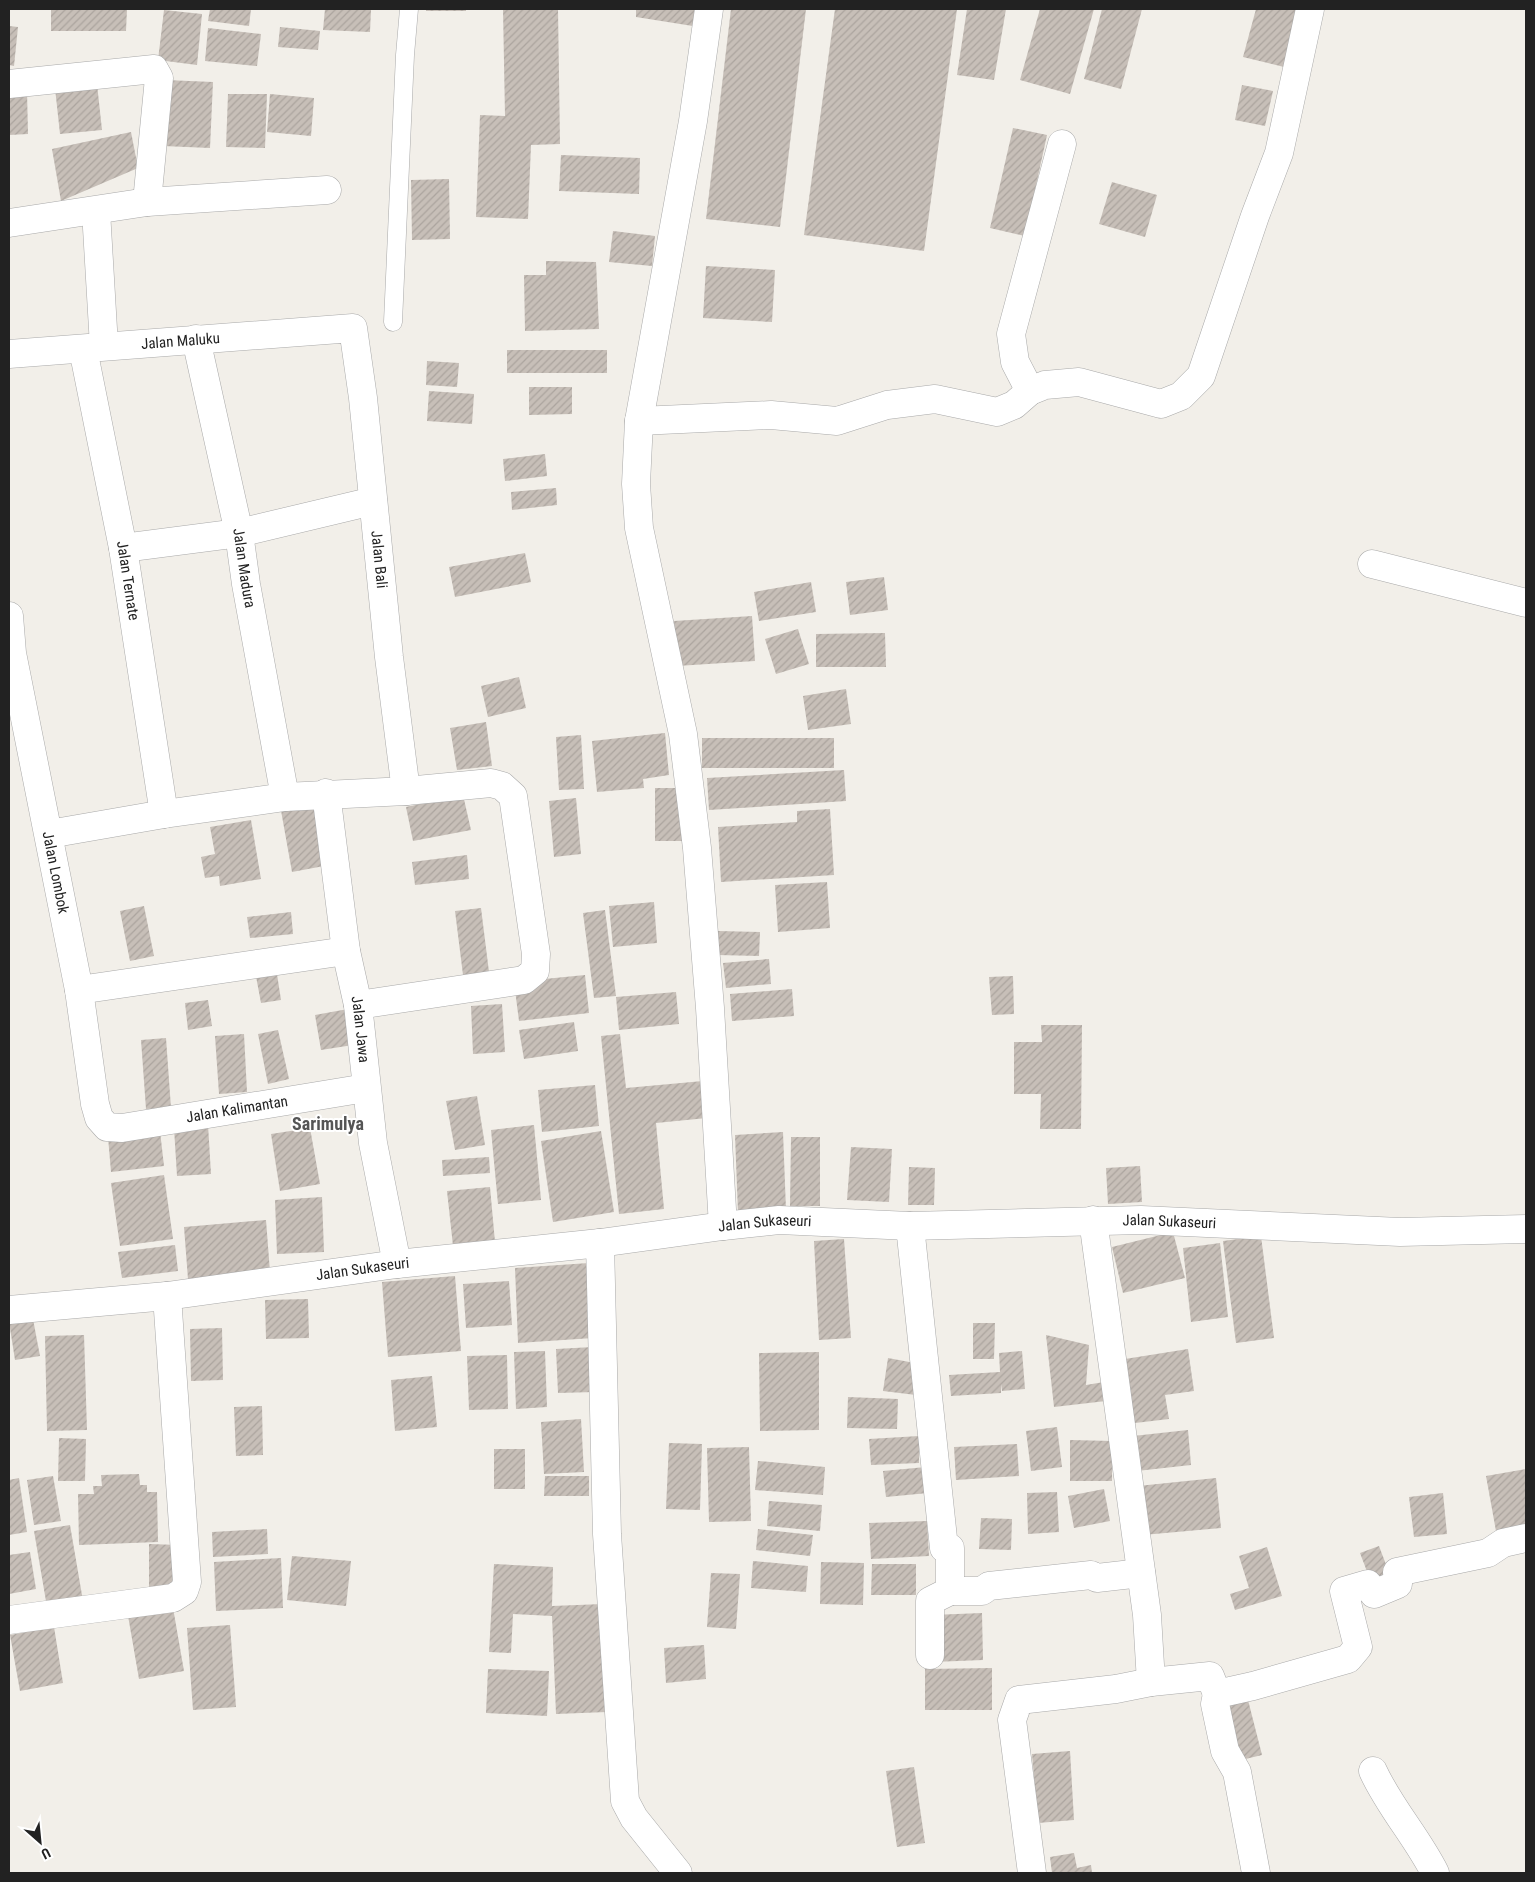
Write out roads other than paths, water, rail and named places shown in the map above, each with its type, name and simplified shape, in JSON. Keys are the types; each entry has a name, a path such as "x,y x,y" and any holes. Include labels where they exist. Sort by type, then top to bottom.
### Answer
{"street":[{"path":"710,9 693,121 640,421 636,484 638,528 683,734 697,848 710,1008 723,1226"},
{"path":"640,421 771,415 837,421 887,405 935,399 997,412 1014,405 1030,391 1045,386 1079,382 1161,404 1181,396 1201,376 1255,216 1279,154 1310,9"},
{"path":"9,84 154,68 159,78 147,202"},
{"path":"1030,391 1015,362 1011,334 1062,144"},
{"path":"9,223 147,202 327,190"},
{"name":"Jalan Ternate","path":"96,211 93,348 164,814"},
{"name":"Jalan Maluku","path":"9,354 353,328"},
{"name":"Jalan Bali","path":"353,328 389,657 406,791"},
{"name":"Jalan Madura","path":"196,339 239,533 246,584 285,797"},
{"path":"123,548 239,533 373,501"},
{"path":"1372,564 1526,603"},
{"name":"Jalan Lombok","path":"9,616 10,653 49,834 79,990 95,1104 99,1118 108,1127"},
{"path":"49,834 164,814 285,797 326,793 406,791 491,783 502,786 512,796 537,962 535,971 524,980 358,1005"},
{"name":"Jalan Jawa","path":"326,793 346,951 358,1005 373,1143 397,1264"},
{"path":"79,990 346,951"},
{"name":"Jalan Kalimantan","path":"108,1127 142,1126 366,1088"},
{"name":"Jalan Sukaseuri","path":"9,1310 167,1296 397,1264 600,1243 779,1220 910,1226 1151,1220 1400,1232 1526,1229"},
{"path":"1093,1220 1147,1615 1151,1682"},
{"path":"910,1226 944,1548 950,1548 950,1591"},
{"path":"600,1243 607,1534 626,1800 634,1818 678,1873"},
{"path":"9,1620 173,1598 184,1591 187,1582 167,1296"},
{"path":"1217,1694 1253,1686 1348,1659 1358,1647 1344,1590 1368,1584 1374,1594 1398,1584 1397,1572 1488,1553 1503,1543 1526,1538"},
{"path":"930,1655 930,1601 950,1591 982,1591 990,1586 1091,1575 1097,1578 1141,1573"},
{"path":"1032,1873 1012,1720 1019,1700 1210,1676 1217,1694 1215,1704 1225,1751 1237,1772 1256,1873"},
{"path":"1373,1772 1384,1794 1419,1843 1435,1873"}],"lane":[{"path":"393,322 404,55 409,9"}],"district":[{"name":"Sarimulya","path":"328,1124"}]}
